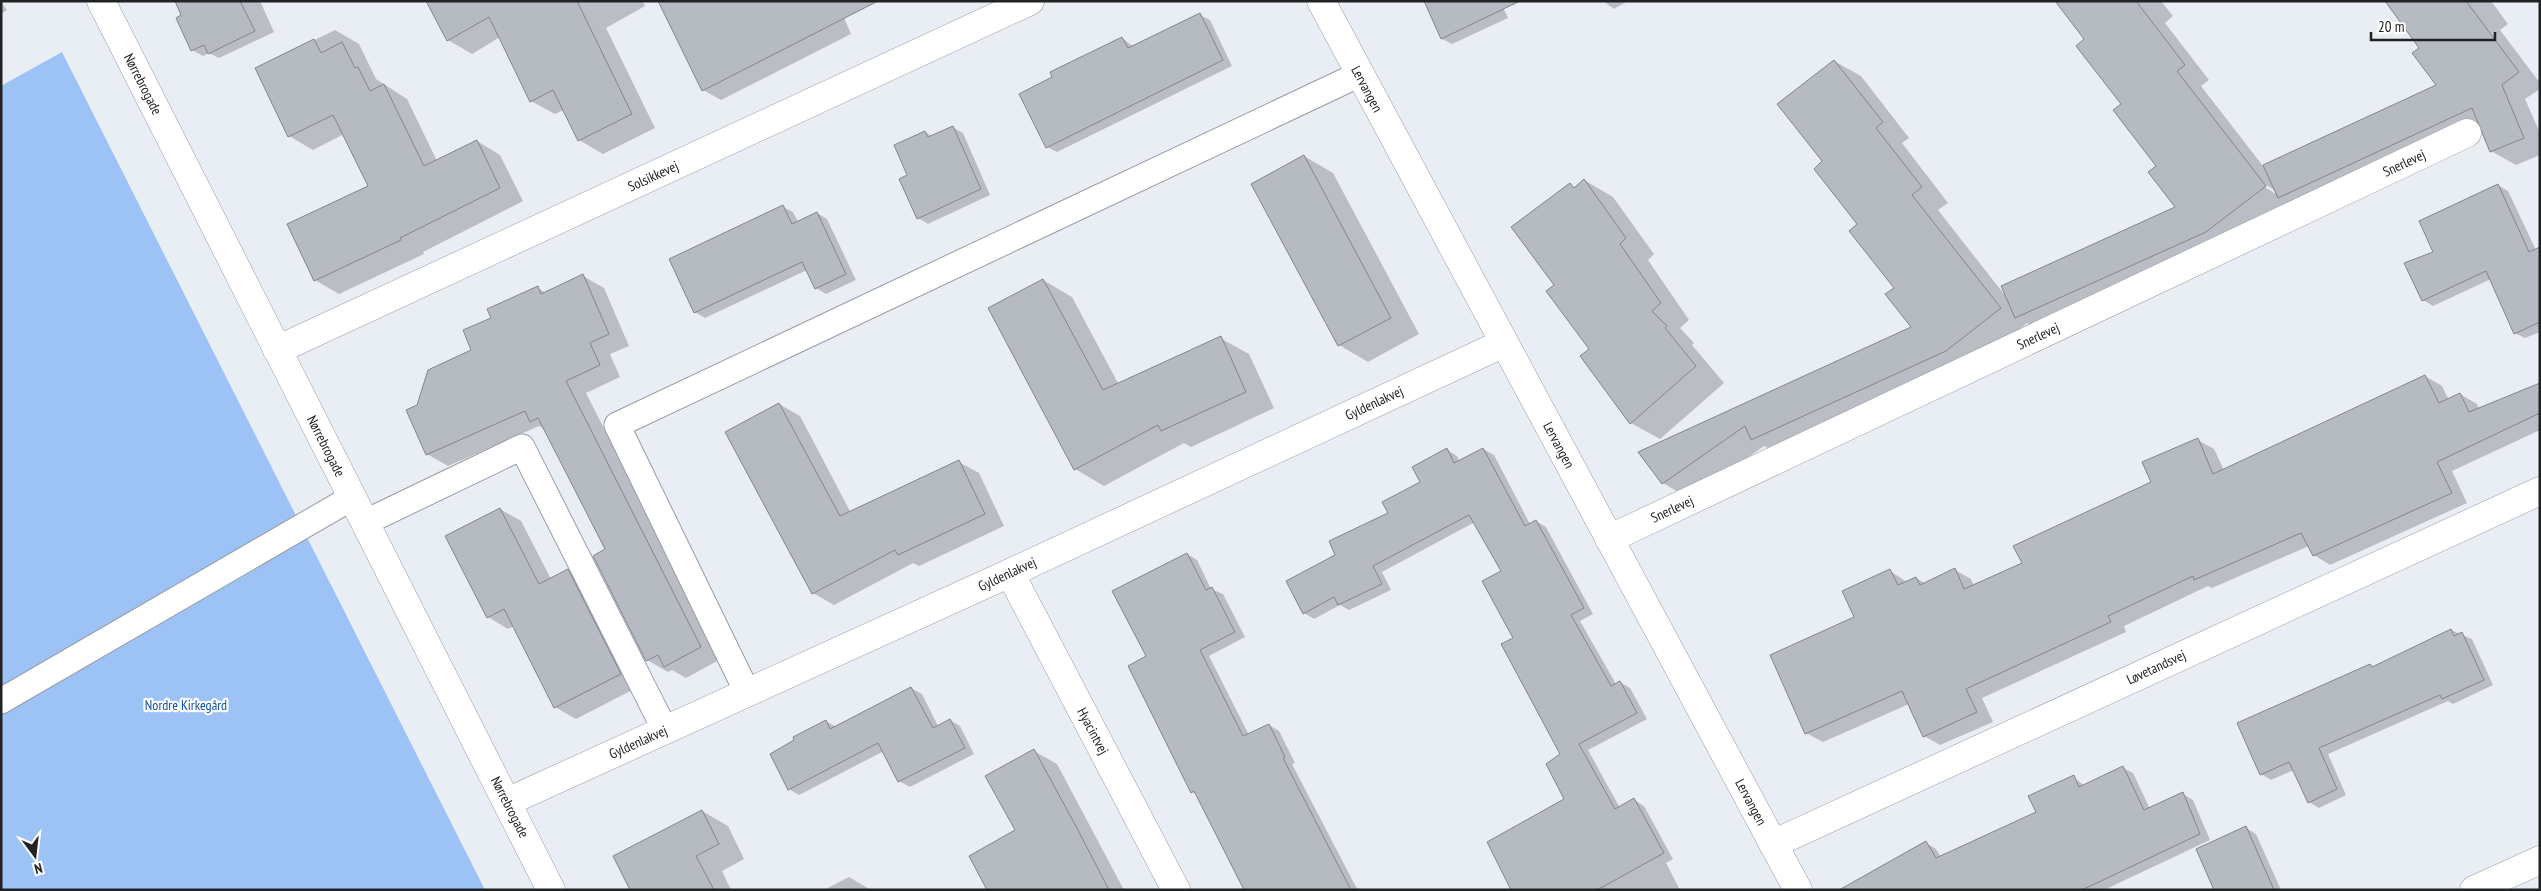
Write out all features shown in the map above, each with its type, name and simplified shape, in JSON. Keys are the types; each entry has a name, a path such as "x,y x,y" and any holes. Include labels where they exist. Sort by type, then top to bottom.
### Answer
{"street":[{"name":"Nørrebrogade","path":"102,1 551,890"},
{"name":"Solsikkevej","path":"277,350 1030,1"},
{"name":"Lervangen","path":"1320,1 1798,890"},
{"name":"Snerlevej","path":"1609,539 2467,133"},
{"name":"Gyldenlakvej","path":"507,802 1010,573 1504,343"},
{"name":"Løvetandsvej","path":"1773,844 2540,491"},
{"name":"Hyacintvej","path":"1010,573 1176,890"},
{"path":"2474,890 2540,860"}],"lane":[{"path":"747,692 617,425 1360,74"},
{"path":"366,522 522,448 665,730"},
{"path":"1,701 353,497"}],"green space":[{"name":"Nordre Kirkegård","path":"62,52 485,890 1,890 1,86"}],"building":[{"path":"175,1 240,1 255,31 208,54 204,45 191,51 176,18 181,15"},
{"path":"426,1 577,1 632,114 578,141 553,90 530,102 489,17 447,41"},
{"path":"658,1 878,1 702,91"},
{"path":"1424,1 1520,1 1441,39"},
{"path":"2055,1 2136,1 2185,65 2177,71 2266,186 2206,232 2015,318 2001,286 2175,207 2148,172 2156,166 2113,110 2121,104 2076,46 2084,39"},
{"path":"2385,1 2466,1 2519,72 2502,85 2524,138 2490,152 2472,108 2278,198 2263,165 2436,85 2412,53 2419,48"},
{"path":"1200,13 1223,60 1046,148 1019,94 1052,77 1050,72 1122,37 1128,48"},
{"path":"314,39 321,53 342,42 355,68 358,67 370,91 384,84 424,166 477,140 500,188 400,238 401,240 314,281 287,224 368,186 333,115 288,137 255,68"},
{"path":"1834,60 1883,122 1876,128 1922,187 1912,195 2001,308 1946,351 1751,440 1745,426 1662,484 1638,452 1911,327 1885,294 1894,288 1849,231 1857,224 1814,169 1822,161 1777,104"},
{"path":"953,126 981,189 917,219 899,179 907,175 894,145 925,131 928,137"},
{"path":"1304,155 1391,318 1338,346 1251,184"},
{"path":"1584,179 1626,238 1620,244 1661,303 1652,311 1667,326 1665,328 1696,366 1630,424 1580,356 1589,349 1546,291 1554,285 1511,227 1570,183 1574,188"},
{"path":"2498,184 2529,252 2540,247 2540,322 2514,334 2486,271 2422,301 2404,263 2433,252 2419,221"},
{"path":"783,205 792,224 817,212 846,274 815,289 802,262 694,313 669,259"},
{"path":"583,274 609,334 590,343 600,365 566,381 701,647 664,667 658,655 646,661 593,556 605,549 538,418 530,422 525,411 426,455 406,410 417,405 428,370 471,350 463,330 491,318 487,309 538,286 541,294"},
{"path":"1043,279 1103,390 1221,336 1246,392 1161,431 1158,425 1074,470 988,308"},
{"path":"2425,375 2439,403 2460,393 2469,412 2540,383 2540,413 2437,462 2452,493 2313,556 2301,533 2194,580 2193,576 2108,616 2111,622 1966,689 1977,712 1923,737 1902,691 1805,734 1770,655 1854,617 1842,591 1890,569 1898,585 1916,577 1920,585 1955,568 1964,589 2022,563 2013,546 2151,482 2142,462 2198,438 2213,474"},
{"path":"779,403 840,516 959,460 985,514 898,555 895,550 812,594 725,432"},
{"path":"1447,448 1454,463 1483,448 1525,526 1536,520 1584,608 1571,615 1611,686 1620,681 1637,713 1579,744 1615,809 1634,798 1664,853 1597,890 1511,890 1487,842 1564,799 1546,764 1560,754 1501,644 1513,638 1482,581 1501,571 1469,515 1373,566 1382,584 1338,605 1334,597 1303,614 1286,581 1335,555 1329,541 1388,513 1382,502 1420,482 1412,467"},
{"path":"500,508 539,584 568,569 621,674 554,708 504,609 487,618 445,536"},
{"path":"1187,553 1206,590 1212,587 1235,632 1200,650 1243,736 1269,724 1285,757 1283,758 1351,890 1244,890 1194,791 1191,793 1128,666 1146,656 1112,591"},
{"path":"2451,629 2454,636 2462,632 2484,680 2442,699 2440,695 2319,748 2337,789 2308,803 2289,762 2260,775 2237,723 2370,664 2372,667"},
{"path":"911,687 933,728 950,719 965,748 898,782 878,743 788,790 770,754 794,740 793,737 826,720 830,729"},
{"path":"1034,749 1109,890 987,890 969,856 1015,830 985,776"},
{"path":"2123,766 2144,810 2183,792 2200,834 2082,890 1839,890 1926,841 1936,858 2036,812 2028,796 2074,775 2079,787"},
{"path":"702,810 719,844 696,856 714,890 630,890 613,856"},
{"path":"2246,826 2274,890 2214,890 2196,849"}]}
